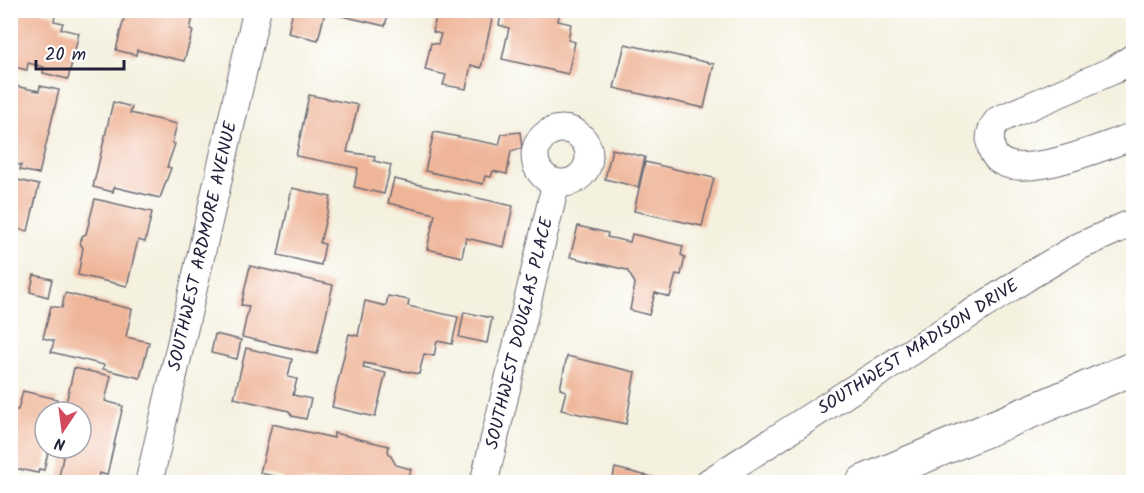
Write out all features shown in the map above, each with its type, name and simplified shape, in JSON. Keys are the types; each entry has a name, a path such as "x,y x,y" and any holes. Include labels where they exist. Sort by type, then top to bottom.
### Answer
{"street":[{"name":"SOUTHWEST ARDMORE AVENUE","path":"149,483 257,10"},
{"path":"1134,57 1114,70 998,120 992,127 990,140 995,158 1004,164 1028,168 1134,136"},
{"name":"SOUTHWEST DOUGLAS PLACE","path":"484,483 556,183"},
{"name":"SOUTHWEST MADISON DRIVE","path":"709,483 1029,276 1078,247 1134,222"},
{"path":"863,483 1134,368"}],"building":[{"path":"10,10 36,10 55,15 54,21 63,23 61,29 79,33 68,79 43,73 44,67 28,63 27,70 10,66"},
{"path":"126,10 197,10 196,18 193,17 190,30 193,31 184,61 137,50 136,55 116,50"},
{"path":"293,10 389,10 385,26 325,12 318,40 288,33"},
{"path":"437,10 494,10 481,68 471,65 466,89 443,85 446,75 425,70 431,43 438,44 441,34 433,32"},
{"path":"502,10 560,10 558,21 571,24 568,40 575,42 568,74 502,59 509,28 499,25"},
{"path":"625,44 714,64 704,108 614,88"},
{"path":"10,85 39,91 40,86 59,90 39,174 20,170 21,165 10,163"},
{"path":"309,95 358,105 347,152 375,156 374,161 391,165 384,194 354,187 358,168 296,156"},
{"path":"113,102 132,107 130,113 177,124 172,143 175,144 167,167 171,168 160,198 114,187 113,192 93,187"},
{"path":"434,132 499,145 502,134 520,132 522,148 511,151 507,174 493,171 491,177 485,176 483,184 425,171"},
{"path":"612,149 645,157 638,187 605,179"},
{"path":"645,162 714,178 702,226 634,211"},
{"path":"10,178 39,185 28,231 17,229 11,254"},
{"path":"394,179 513,206 504,247 466,238 462,257 427,249 435,214 388,203"},
{"path":"292,188 331,197 320,243 325,244 321,265 278,255"},
{"path":"95,199 152,212 145,242 138,240 127,286 78,275 83,248 80,243 82,236 86,234"},
{"path":"578,226 608,233 607,237 630,242 632,234 683,246 681,255 685,257 681,275 676,274 670,297 655,293 649,315 630,310 635,283 627,270 570,257"},
{"path":"250,266 333,285 317,354 242,337 249,306 241,305"},
{"path":"34,275 52,279 48,297 30,292"},
{"path":"65,293 132,309 126,337 149,342 140,378 103,369 104,365 51,352 54,341 43,338 51,306 62,308"},
{"path":"388,296 409,300 408,306 458,317 452,344 437,341 434,356 424,354 419,374 364,363 363,368 386,373 375,417 332,407 349,334 358,336 365,301 386,306"},
{"path":"464,312 492,318 487,343 459,337"},
{"path":"215,334 241,340 237,359 211,353"},
{"path":"246,348 292,359 288,377 297,379 293,395 311,399 306,419 292,416 289,411 234,398"},
{"path":"567,356 635,372 626,424 561,410 566,391 560,389"},
{"path":"74,368 111,376 105,401 123,406 107,475 99,473 97,482 58,481 62,460 93,460 93,400 67,400"},
{"path":"23,391 57,399 33,400 33,460 46,460 44,470 39,469 38,473 14,468 10,479 10,417 12,410 18,410"},
{"path":"272,424 334,438 334,433 389,446 388,451 396,465 411,469 408,482 285,482 282,478 260,473"},
{"path":"615,468 652,477 651,482 612,482"}]}
